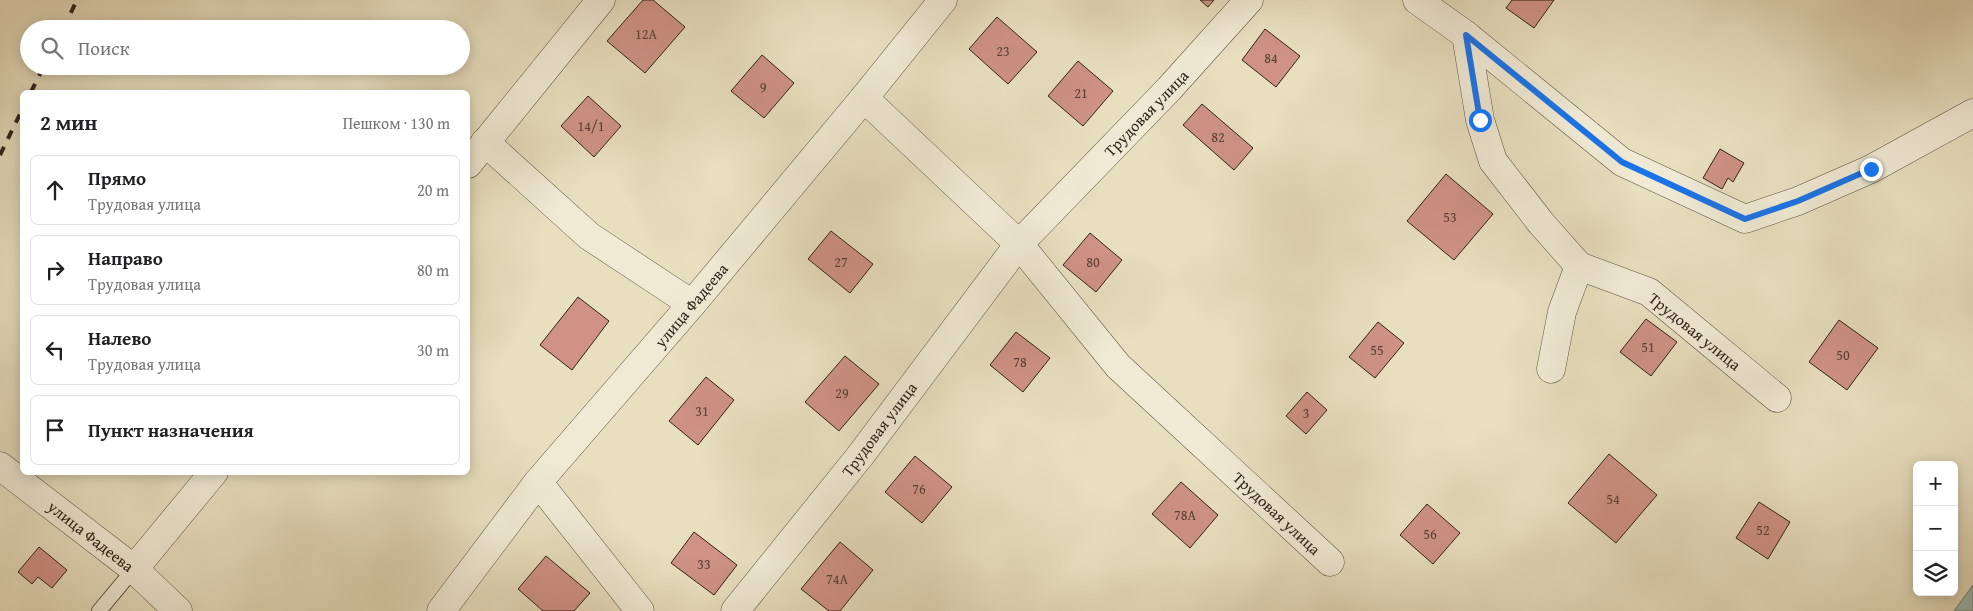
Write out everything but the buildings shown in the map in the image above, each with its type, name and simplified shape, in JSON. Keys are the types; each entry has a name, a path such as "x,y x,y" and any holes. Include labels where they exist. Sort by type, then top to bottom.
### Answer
{"street":[{"path":"470,161 600,0"},
{"name":"улица Фадеева","path":"442,611 538,482 692,304 864,98 942,0"},
{"name":"Трудовая улица","path":"735,611 860,456 1019,244 1169,89 1249,0"},
{"path":"1417,0 1466,35 1622,162 1745,219 1798,201 1871,169 1973,114"},
{"name":"Трудовая улица","path":"1466,35 1480,120 1493,161 1541,223 1579,266 1649,292 1777,398"},
{"name":"Трудовая улица","path":"864,98 1019,244 1118,366 1330,562"},
{"path":"485,142 589,236 692,304"},
{"path":"1551,369 1562,312 1579,266"},
{"name":"улица Фадеева","path":"0,466 134,568 178,611"},
{"path":"134,568 212,475"},
{"path":"538,482 640,611"}],"lane":[{"path":"99,611 134,568"}],"water":[{"path":"1973,585 1973,611 1954,611"}],"railway":[{"path":"67,20 77,0"},
{"path":"32,90 40,75"},
{"path":"0,155 20,114"}],"route":[{"path":"1480,120 1466,35 1622,162 1745,219 1798,201 1871,169"}]}
